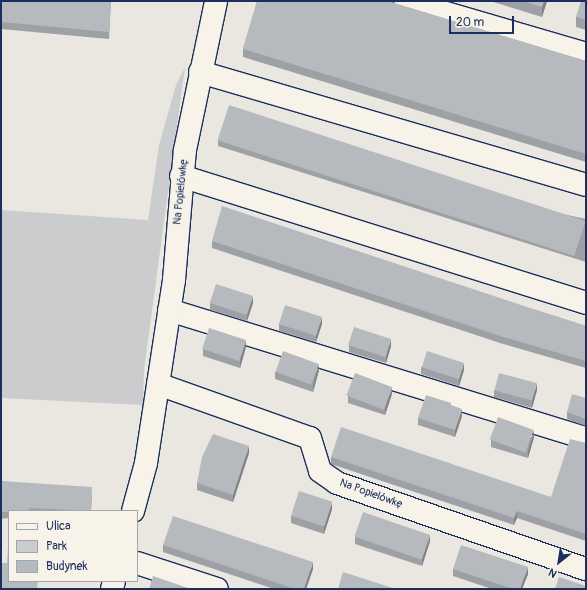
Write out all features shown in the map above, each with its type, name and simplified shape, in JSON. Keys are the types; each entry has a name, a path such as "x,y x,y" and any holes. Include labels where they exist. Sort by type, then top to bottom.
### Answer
{"street":[{"name":"Na Popielówkę","path":"133,510 146,463 169,310 181,176 200,72 216,1"},
{"path":"406,1 586,54"},
{"path":"200,72 586,185"},
{"path":"181,176 586,303"},
{"path":"169,310 586,438"},
{"name":"Na Popielówkę","path":"158,384 310,438 320,471 337,483 586,569"},
{"path":"138,563 217,589"}],"green space":[{"path":"185,67 144,370 143,405 1,398 1,210 148,220 159,145 176,85"}],"building":[{"path":"1,1 111,1 109,32 1,22"},
{"path":"257,1 387,1 586,61 586,154 243,49"},
{"path":"523,1 544,1 542,7"},
{"path":"581,1 586,1 586,20 576,17"},
{"path":"229,105 586,221 574,256 218,140"},
{"path":"222,206 586,326 586,361 500,336 212,241"},
{"path":"216,284 253,296 247,315 210,303"},
{"path":"285,305 322,317 316,336 279,324"},
{"path":"354,327 391,339 385,357 348,345"},
{"path":"209,328 246,340 239,361 202,349"},
{"path":"283,351 319,364 311,385 275,372"},
{"path":"427,351 464,363 459,379 422,367"},
{"path":"355,373 392,387 384,410 346,395"},
{"path":"499,373 537,383 532,400 494,390"},
{"path":"572,394 586,398 586,419 567,412"},
{"path":"426,395 451,403 451,405 462,409 455,430 418,418"},
{"path":"498,417 534,430 525,453 490,440"},
{"path":"341,427 551,497 570,439 586,443 586,534 517,511 514,518 331,457"},
{"path":"213,434 249,446 233,495 197,483 202,457"},
{"path":"1,481 92,487 91,510 29,508 29,510 8,510 8,512 1,512"},
{"path":"299,491 332,502 324,527 291,516"},
{"path":"363,512 430,535 422,560 355,537"},
{"path":"173,516 313,562 304,589 295,589 163,545"},
{"path":"461,545 528,567 520,589 513,589 453,569"},
{"path":"8,547 8,582 38,582 37,589 1,589 1,563 7,563"},
{"path":"343,572 396,589 338,589"},
{"path":"153,576 191,589 149,589"},
{"path":"559,577 586,586 586,589 555,589"}]}
